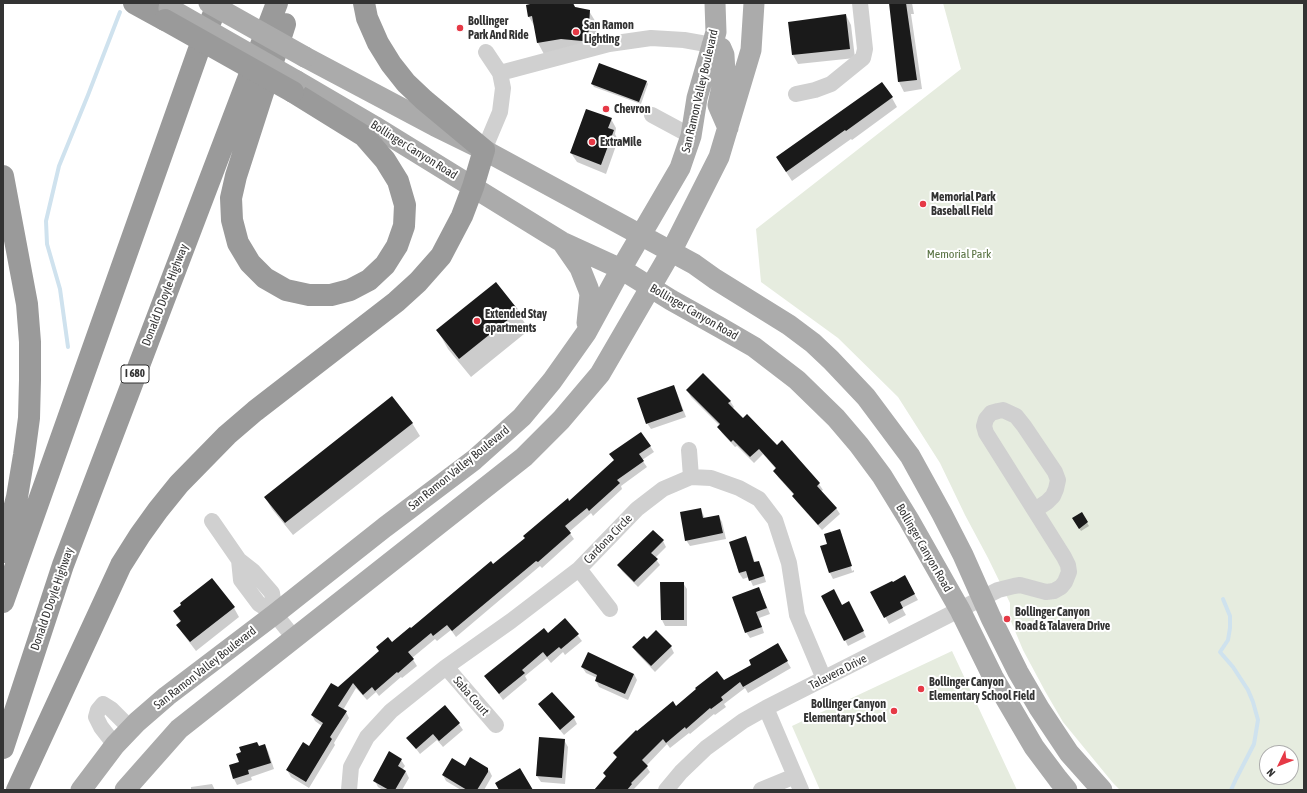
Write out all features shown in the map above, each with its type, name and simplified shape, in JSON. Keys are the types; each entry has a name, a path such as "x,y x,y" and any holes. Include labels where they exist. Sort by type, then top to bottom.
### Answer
{"highway":[{"path":"134,3 165,10 295,86 364,136 385,160 398,181 405,205 404,226 397,246 384,265 369,280 350,290 330,295 308,295 286,290 265,278 250,263 238,243 232,220 231,198 236,176 288,13 284,3"},
{"path":"198,52 196,30 204,3"},
{"path":"3,602 198,52 218,3"},
{"name":"Donald D Doyle Highway","path":"3,748 63,565 277,3"},
{"path":"17,790 121,565 158,510 179,484 227,435 255,411 396,302 418,282 441,256 462,216 473,187 484,150 424,100 402,78 378,43 364,3"},
{"path":"3,176 27,304 30,380 29,418 24,455 17,497 3,552"}],"main road":[{"path":"209,3 305,57 435,126 484,150 694,264 715,279 789,325 813,343 848,376 866,397 910,456 942,514 1018,672 1039,708 1069,753 1102,790"},
{"name":"San Ramon Valley Boulevard","path":"81,790 115,745 167,696 474,460 522,417 552,381 586,333 621,269 642,236 680,168 691,136 698,98 716,32 715,3"},
{"path":"124,790 179,729 524,457 561,420 600,374 671,252 719,157 751,50 754,3"},
{"path":"712,45 721,48 724,55 724,73 718,105 728,128"},
{"name":"Bollinger Canyon Road","path":"295,86 374,126 562,242 621,269 754,347 796,380 836,418 859,445 882,476 960,610 993,677 1034,747 1067,790"},
{"path":"562,242 580,268 590,294 586,333"}],"street":[{"path":"796,94 815,90 831,84 863,58 865,49 860,3"},
{"path":"500,73 609,44 651,38 684,40 712,45"},
{"path":"484,150 500,112 503,88 500,73 486,52"},
{"path":"652,115 691,136"},
{"name":"Talavera Drive","path":"666,790 681,772 706,748 743,721 766,708 998,590 1020,586 1046,592 1054,591 1061,587 1069,572 1068,565 986,433 984,426 986,419 991,413 998,410 1003,410 1016,416 1055,472 1058,480 1056,489 1052,496 1047,502 1035,510"},
{"path":"690,450 690,477"},
{"name":"Cardona Circle","path":"349,790 351,767 367,737 391,712 446,667 511,621 579,569 637,509 663,489 690,477 711,478 739,488 759,499 775,520 789,563 797,615 824,679"},
{"path":"212,521 239,560 241,580 259,604 275,614 294,638"},
{"path":"579,569 610,609"},
{"name":"Saba Court","path":"446,667 496,726"},
{"path":"115,745 101,727 96,717 98,710 103,704 131,729"},
{"path":"761,790 798,783 766,708"}],"green space":[{"name":"Memorial Park","path":"943,3 1304,3 1304,790 1120,790 1113,783 1063,722 1045,691 1023,650 1010,619 1010,603 988,558 940,463 898,397 838,338 761,282 756,229 961,69"},
{"name":"Bollinger Canyon Elementary School Field","path":"952,651 1017,790 820,790 792,726"}],"building":[{"path":"529,3 573,3 575,7 590,10 588,40 582,41 561,39 537,43 532,16 528,17 526,5 530,4"},
{"path":"889,3 906,3 917,80 898,82"},
{"path":"846,14 850,49 792,55 788,22"},
{"path":"599,63 647,81 639,102 591,84"},
{"path":"882,82 893,97 786,172 776,157"},
{"name":"ExtraMile","path":"586,109 612,118 608,128 614,130 601,165 570,153"},
{"name":"Extended Stay apartments","path":"496,282 519,311 459,359 436,330"},
{"path":"703,373 731,401 728,403 743,418 747,414 777,445 782,440 820,483 817,486 837,508 818,525 792,496 794,494 773,471 776,468 759,449 750,457 733,440 731,442 717,427 720,424 686,390"},
{"path":"674,385 683,411 646,424 637,398"},
{"path":"392,396 413,423 285,523 264,497"},
{"path":"641,432 651,446 639,454 644,461 617,480 620,483 589,511 587,508 565,526 571,533 538,562 536,561 452,631 447,625 433,636 431,633 408,652 414,659 375,691 372,687 363,695 353,683 338,706 347,711 330,737 332,739 306,782 286,770 303,742 309,746 323,723 311,715 331,683 338,687 379,651 376,647 388,637 392,642 491,561 493,564 525,538 523,536 568,498 569,501 614,460 609,454"},
{"path":"701,508 703,518 719,515 723,533 685,541 680,512"},
{"path":"1082,512 1088,522 1079,529 1072,518"},
{"path":"840,529 852,566 829,573 820,546 827,544 824,534"},
{"path":"653,530 664,540 651,553 658,559 634,582 617,565"},
{"path":"746,536 754,562 759,561 764,576 749,581 746,571 739,573 729,542"},
{"path":"905,575 915,594 900,602 903,608 884,618 870,592"},
{"path":"212,578 235,607 190,642 176,625 181,621 173,611 181,605 180,603"},
{"path":"660,582 684,582 684,620 661,620"},
{"path":"759,587 767,608 756,612 762,627 745,633 732,597"},
{"path":"834,589 842,605 849,601 864,631 844,641 821,596"},
{"path":"565,618 579,634 561,649 559,647 547,657 543,652 522,670 525,673 499,694 484,676 544,628 548,633"},
{"path":"656,630 672,646 651,666 632,647 644,636 647,639"},
{"path":"778,643 788,661 743,687 740,682 721,697 723,700 711,709 710,708 686,729 685,727 666,743 663,739 642,760 648,766 631,783 632,784 627,790 594,790 606,776 603,773 617,757 613,753 636,730 637,731 673,701 676,706 696,689 695,688 717,671 724,680 751,665 749,660"},
{"path":"588,652 634,674 625,694 595,681 597,675 581,667"},
{"path":"552,692 575,717 560,730 538,704"},
{"path":"445,705 460,723 439,741 433,734 416,749 406,738"},
{"path":"539,737 565,739 562,778 536,776"},
{"path":"257,742 259,746 265,744 271,763 248,770 249,774 233,779 229,765 239,762 236,754 241,752 239,747"},
{"path":"389,751 402,759 398,766 406,771 395,790 389,790 373,781"},
{"path":"470,757 488,768 488,772 477,790 467,790 442,775 452,758 465,766"},
{"path":"520,768 533,790 499,790 495,783"}],"waterway":[{"path":"68,347 60,289 47,244 46,221 59,166 120,12"},
{"path":"1223,599 1230,616 1230,628 1228,640 1220,652 1233,667 1248,690 1258,720 1254,744 1231,790"}],"place":[{"name":"Bollinger Park And Ride","path":"460,28"},
{"name":"San Ramon Lighting","path":"576,32"},
{"name":"Chevron","path":"606,109"},
{"name":"ExtraMile","path":"592,142"},
{"name":"Memorial Park Baseball Field","path":"923,204"},
{"name":"Extended Stay apartments","path":"477,321"},
{"name":"Bollinger Canyon Road & Talavera Drive","path":"1007,619"},
{"name":"Bollinger Canyon Elementary School Field","path":"921,689"},
{"name":"Bollinger Canyon Elementary School","path":"894,711"}]}
